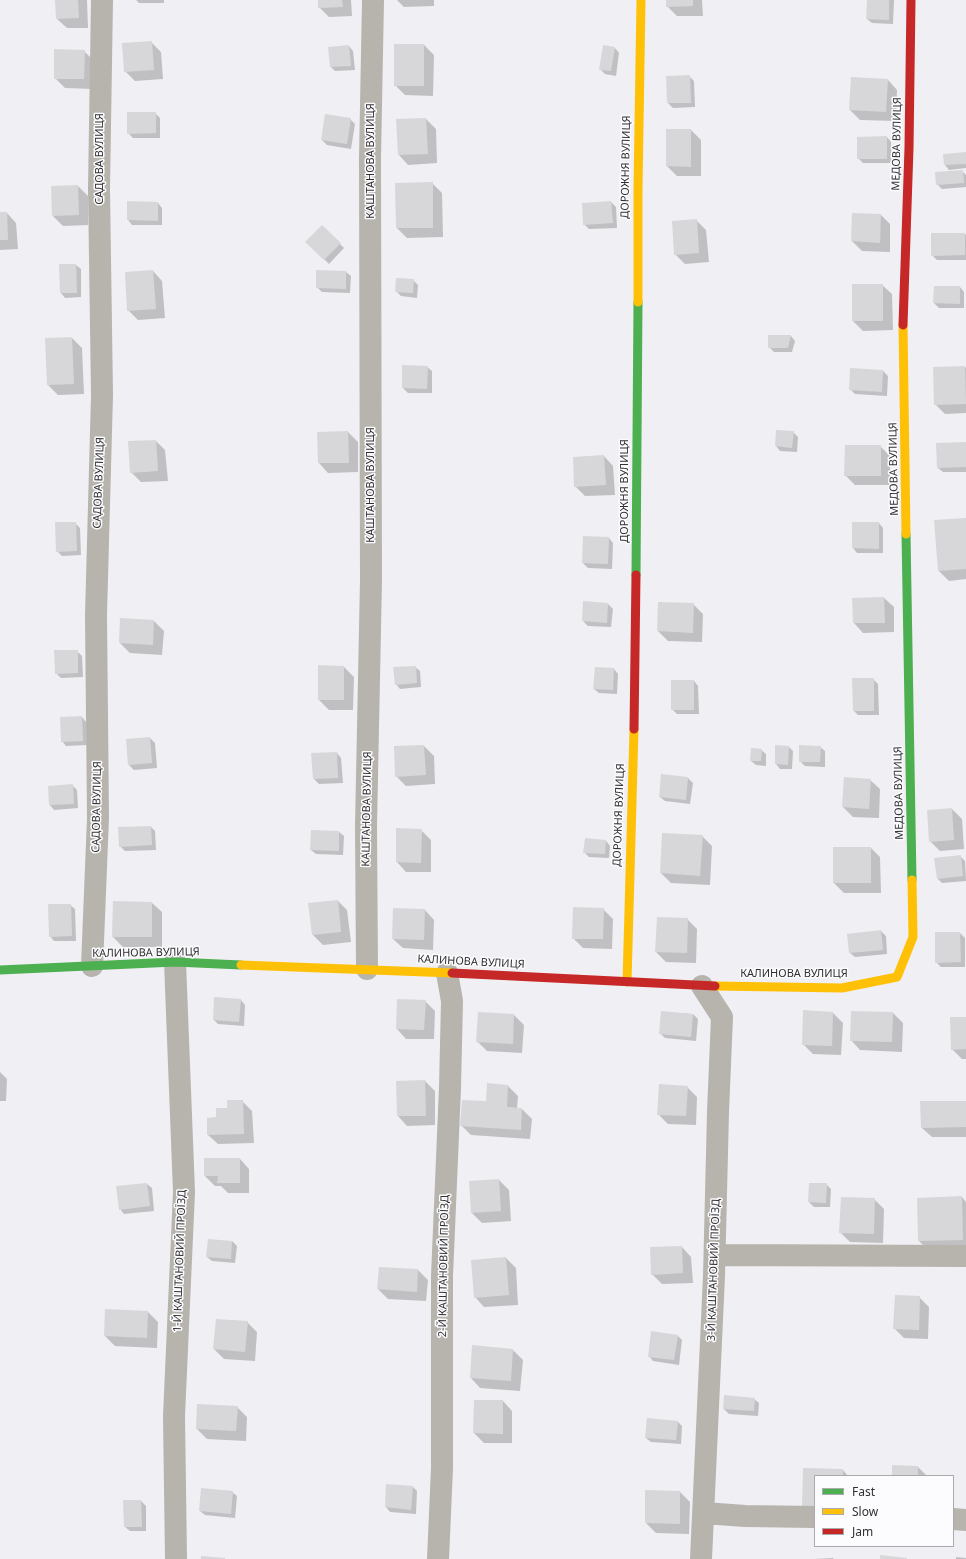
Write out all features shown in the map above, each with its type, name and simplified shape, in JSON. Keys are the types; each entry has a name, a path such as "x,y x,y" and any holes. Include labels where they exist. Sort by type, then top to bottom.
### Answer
{"street":[{"name":"САДОВА ВУЛИЦЯ","path":"92,966 98,818 96,615 102,395 99,189 102,0"},
{"name":"КАШТАНОВА ВУЛИЦЯ","path":"367,969 366,826 371,580 370,159 373,0"},
{"name":"ДОРОЖНЯ ВУЛИЦЯ","path":"627,982 635,681 638,469 638,189 641,0"},
{"name":"МЕДОВА ВУЛИЦЯ","path":"911,0 904,341 913,937"},
{"name":"КАЛИНОВА ВУЛИЦЯ","path":"0,970 175,962 367,969 702,986 842,988 897,977 913,937"},
{"name":"1-Й КАШТАНОВИЙ ПРОЇЗД","path":"175,962 184,1192 174,1416 176,1559"},
{"name":"2-Й КАШТАНОВИЙ ПРОЇЗД","path":"438,1559 442,1468 442,1276 452,1001 447,973"},
{"name":"3-Й КАШТАНОВИЙ ПРОЇЗД","path":"701,1559 715,1255 722,1016 702,986"},
{"path":"715,1255 966,1256"},
{"path":"704,1513 745,1516 814,1517"},
{"path":"954,1519 966,1520"}],"building":[{"path":"55,0 78,0 79,18 56,19"},
{"path":"318,0 342,0 343,7 318,8"},
{"path":"666,0 693,0 693,6 666,7"},
{"path":"867,0 889,0 889,20 866,19"},
{"path":"152,41 154,70 124,72 122,43"},
{"path":"394,44 424,44 424,86 394,86"},
{"path":"349,45 351,66 330,67 328,47"},
{"path":"603,45 615,47 611,71 599,70"},
{"path":"54,49 85,50 84,79 54,79"},
{"path":"690,75 691,103 667,103 666,76"},
{"path":"851,77 888,79 886,112 849,110"},
{"path":"127,112 156,112 156,133 127,134"},
{"path":"325,114 351,118 347,144 321,140"},
{"path":"426,118 428,154 398,155 396,119"},
{"path":"666,129 691,129 691,167 666,166"},
{"path":"887,136 887,159 857,159 857,137"},
{"path":"966,152 966,164 944,165 943,154"},
{"path":"963,170 964,183 936,185 935,172"},
{"path":"433,182 433,228 396,228 395,183"},
{"path":"78,185 79,215 52,216 51,186"},
{"path":"127,201 158,202 158,221 127,220"},
{"path":"611,201 613,223 583,225 582,203"},
{"path":"0,212 7,212 8,240 0,240"},
{"path":"852,213 881,214 880,243 851,241"},
{"path":"697,219 699,253 674,255 672,221"},
{"path":"322,225 341,243 324,260 305,242"},
{"path":"931,233 965,233 965,255 931,256"},
{"path":"59,264 76,264 77,293 60,293"},
{"path":"153,270 156,309 127,311 125,272"},
{"path":"316,270 346,271 346,289 316,288"},
{"path":"396,278 414,279 413,293 395,292"},
{"path":"852,284 883,284 883,321 852,321"},
{"path":"934,286 960,286 960,304 933,303"},
{"path":"768,335 791,335 788,348 768,348"},
{"path":"72,337 74,384 47,385 45,338"},
{"path":"402,365 428,366 427,389 402,388"},
{"path":"965,366 966,404 934,405 933,367"},
{"path":"850,368 883,370 882,392 849,390"},
{"path":"776,430 794,431 792,448 775,446"},
{"path":"348,431 349,463 318,463 317,432"},
{"path":"156,440 158,471 130,473 128,441"},
{"path":"966,442 966,467 937,468 936,443"},
{"path":"845,445 881,445 881,476 844,476"},
{"path":"604,455 606,485 574,487 573,457"},
{"path":"966,518 966,569 938,571 934,520"},
{"path":"55,522 76,522 77,551 56,552"},
{"path":"852,522 879,522 879,549 852,548"},
{"path":"583,536 609,537 608,564 582,563"},
{"path":"884,597 885,623 853,623 852,598"},
{"path":"583,601 608,603 607,623 582,621"},
{"path":"658,602 694,603 693,633 657,631"},
{"path":"120,618 154,620 153,645 119,643"},
{"path":"54,650 78,650 78,673 55,674"},
{"path":"318,665 344,666 344,700 318,700"},
{"path":"416,666 417,683 395,685 393,667"},
{"path":"595,667 614,668 613,690 593,689"},
{"path":"852,678 874,678 874,711 853,711"},
{"path":"671,680 694,680 694,710 671,710"},
{"path":"82,716 83,741 61,742 60,717"},
{"path":"150,737 152,763 128,765 126,739"},
{"path":"424,745 426,775 395,777 394,746"},
{"path":"775,745 789,746 788,765 775,764"},
{"path":"799,745 821,746 820,762 799,762"},
{"path":"751,748 762,749 761,761 750,761"},
{"path":"337,752 338,778 313,779 311,753"},
{"path":"661,774 688,777 686,800 659,797"},
{"path":"844,777 871,779 869,809 842,807"},
{"path":"73,784 74,804 49,805 48,786"},
{"path":"952,808 954,840 929,842 927,810"},
{"path":"151,826 152,845 119,847 118,827"},
{"path":"396,828 422,829 421,863 396,862"},
{"path":"311,830 339,831 339,851 310,850"},
{"path":"662,833 703,835 700,876 660,873"},
{"path":"585,838 606,840 605,854 583,853"},
{"path":"833,847 871,847 871,883 833,883"},
{"path":"961,855 963,876 937,879 934,858"},
{"path":"338,900 341,932 312,935 308,903"},
{"path":"113,901 152,902 152,937 112,937"},
{"path":"48,904 71,904 72,936 49,937"},
{"path":"573,907 604,908 603,939 572,939"},
{"path":"393,908 425,909 424,940 392,939"},
{"path":"657,917 688,918 687,953 655,952"},
{"path":"881,930 883,950 849,953 847,934"},
{"path":"935,932 960,932 961,962 935,963"},
{"path":"214,997 241,999 239,1022 213,1020"},
{"path":"397,999 426,1000 424,1030 396,1029"},
{"path":"803,1010 833,1012 832,1046 802,1045"},
{"path":"661,1011 693,1014 691,1037 659,1034"},
{"path":"851,1011 893,1012 892,1042 850,1041"},
{"path":"478,1012 514,1014 513,1044 476,1042"},
{"path":"950,1017 966,1017 966,1049 951,1050"},
{"path":"425,1080 426,1116 397,1116 396,1081"},
{"path":"487,1083 508,1085 507,1107 522,1108 521,1130 460,1126 462,1100 486,1101"},
{"path":"659,1084 688,1086 686,1116 657,1115"},
{"path":"227,1100 243,1100 244,1134 207,1135 207,1118 216,1117 216,1108 227,1108"},
{"path":"920,1101 966,1101 966,1127 921,1128"},
{"path":"204,1158 240,1158 240,1183 217,1183 218,1176 204,1176"},
{"path":"499,1179 501,1211 471,1213 469,1181"},
{"path":"147,1183 150,1206 119,1210 116,1186"},
{"path":"809,1183 827,1183 826,1203 808,1202"},
{"path":"962,1196 963,1240 918,1241 917,1198"},
{"path":"841,1197 875,1198 874,1234 839,1233"},
{"path":"208,1239 232,1241 231,1259 206,1257"},
{"path":"682,1246 683,1273 651,1275 650,1247"},
{"path":"506,1257 509,1295 474,1298 471,1260"},
{"path":"379,1267 418,1269 417,1292 377,1289"},
{"path":"895,1295 920,1296 919,1330 893,1329"},
{"path":"105,1309 148,1311 147,1338 104,1336"},
{"path":"216,1319 248,1321 245,1352 213,1349"},
{"path":"651,1331 678,1335 674,1360 648,1357"},
{"path":"472,1345 513,1349 511,1381 470,1378"},
{"path":"724,1395 755,1398 754,1411 723,1409"},
{"path":"474,1400 503,1400 503,1434 473,1433"},
{"path":"197,1404 238,1406 236,1431 196,1429"},
{"path":"647,1418 678,1421 676,1440 645,1438"},
{"path":"892,1465 918,1466 918,1475 892,1475"},
{"path":"803,1468 843,1469 843,1475 814,1475 814,1507 802,1507"},
{"path":"386,1484 413,1486 411,1510 385,1507"},
{"path":"201,1488 233,1491 231,1514 199,1511"},
{"path":"645,1490 680,1491 680,1524 645,1523"},
{"path":"123,1500 141,1500 142,1527 124,1527"},
{"path":"880,1555 907,1558 907,1559 880,1559"},
{"path":"201,1556 225,1558 225,1559 201,1559"}],"traffic: fast":[{"path":"636,575 638,302"},
{"path":"906,534 912,880"},
{"path":"0,970 175,962 241,965"}],"traffic: slow":[{"path":"638,302 641,0"},
{"path":"903,325 906,534"},
{"path":"627,982 634,729"},
{"path":"715,986 842,988 897,977 913,937 912,880"},
{"path":"241,965 452,973"}],"traffic: jam":[{"path":"903,325 909,148 911,0"},
{"path":"634,729 636,575"},
{"path":"452,973 715,986"}]}
